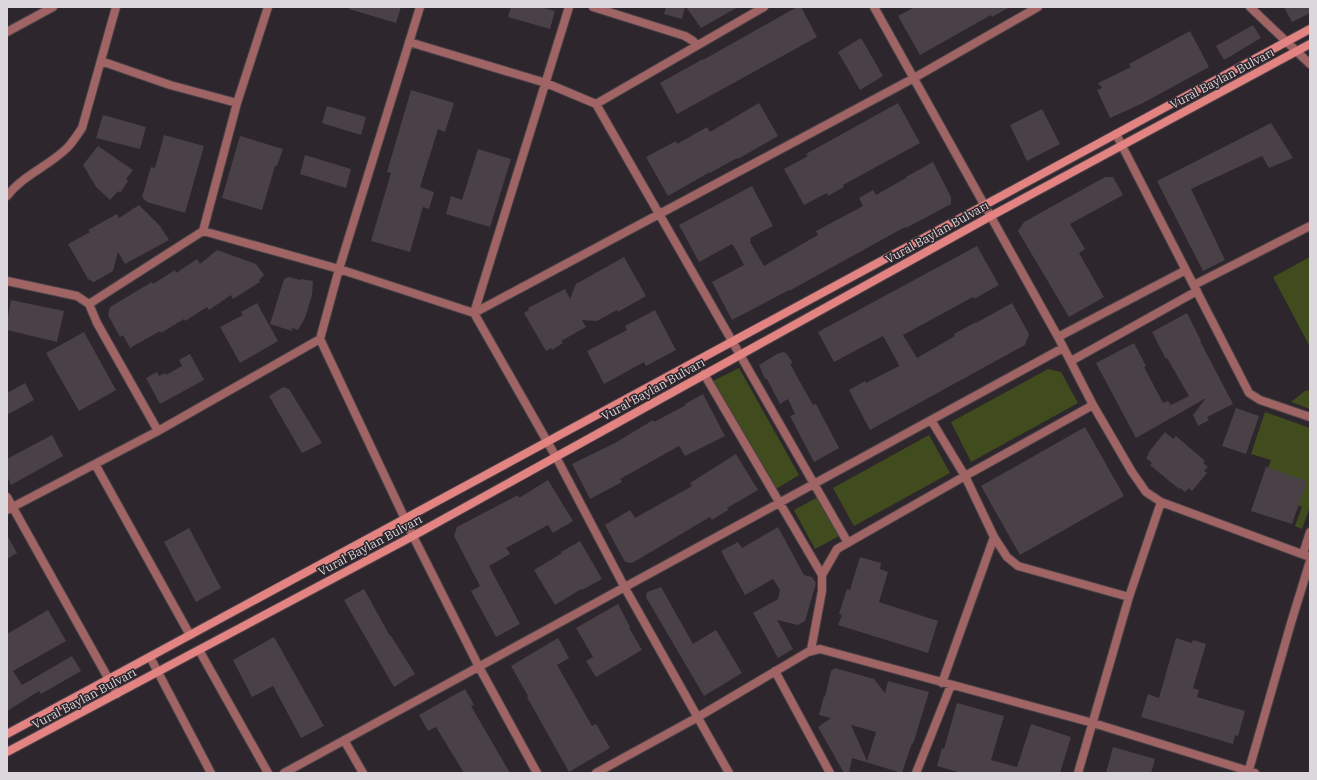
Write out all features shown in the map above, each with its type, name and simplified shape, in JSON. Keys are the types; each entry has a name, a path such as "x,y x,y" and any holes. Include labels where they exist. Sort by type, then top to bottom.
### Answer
{"main road":[{"name":"Vural Baylan Bulvarı","path":"7,734 1310,29"},
{"name":"Vural Baylan Bulvarı","path":"7,752 413,536 990,216 1310,44"}],"street":[{"path":"7,32 53,7"},
{"path":"7,196 20,183 67,148 82,128 116,7"},
{"path":"89,304 203,231 237,102 268,7"},
{"path":"420,7 339,269 320,339 413,536 478,667 537,773"},
{"path":"474,313 569,7"},
{"path":"593,7 685,36 697,45"},
{"path":"596,104 764,7"},
{"path":"874,7 1058,337 1093,405 1132,472 1146,492 1160,502 1306,555 1310,532"},
{"path":"474,313 914,78 1038,7"},
{"path":"1250,7 1310,64"},
{"path":"409,42 546,83 596,104 848,543"},
{"path":"101,61 170,84 237,102"},
{"path":"1116,134 1249,393 1260,400 1310,417"},
{"path":"1071,361 1195,288 1310,226"},
{"path":"203,231 339,269 474,313 548,442 625,588 729,773"},
{"path":"1058,337 1186,270"},
{"path":"7,281 77,296 89,304 97,324 158,431"},
{"path":"10,508 158,431 320,339"},
{"path":"284,773 1063,348"},
{"path":"704,374 822,575"},
{"path":"811,650 822,591 822,575 837,549 1093,405"},
{"path":"931,420 965,476 994,537 1007,557 1018,566 1130,597"},
{"path":"95,464 190,635"},
{"path":"7,497 10,508 110,679 117,694"},
{"path":"1078,773 1130,597 1160,502"},
{"path":"942,683 994,537"},
{"path":"596,773 698,718 811,650 820,649 1093,723 1251,772 1291,623 1310,561"},
{"path":"199,650 268,773"},
{"path":"150,657 211,773"},
{"path":"775,671 830,773"},
{"path":"916,773 952,685"},
{"path":"344,740 363,773"}],"green space":[{"path":"1310,257 1310,347 1273,277"},
{"path":"739,368 799,475 776,489 713,381"},
{"path":"1048,369 1061,372 1078,403 971,462 951,422"},
{"path":"1310,390 1310,409 1291,402 1305,391"},
{"path":"1265,412 1310,428 1310,507 1302,529 1295,526 1302,507 1298,505 1306,481 1268,468 1271,460 1251,454"},
{"path":"929,435 950,473 854,526 833,488"},
{"path":"820,496 841,535 815,549 794,510"}],"building":[{"path":"350,7 401,7 396,23 349,9"},
{"path":"511,7 540,7 555,11 550,29 508,17"},
{"path":"666,7 685,7 682,19 664,14"},
{"path":"686,7 738,7 701,28"},
{"path":"797,7 801,7 817,37 677,114 660,83"},
{"path":"915,7 1010,7 992,17 991,15 920,55 898,16"},
{"path":"1284,7 1310,7 1310,13 1292,22"},
{"path":"1253,25 1261,38 1224,60 1216,46"},
{"path":"1190,31 1209,67 1143,103 1110,118 1097,90 1102,88 1098,83 1131,67 1129,64"},
{"path":"861,38 883,76 860,90 838,52"},
{"path":"411,90 454,103 445,132 438,129 420,187 434,192 429,209 423,207 410,252 371,241 391,173 387,172"},
{"path":"759,103 778,136 668,196 646,157 676,141 677,144 707,127 710,132"},
{"path":"898,103 920,143 843,185 844,187 828,196 827,193 804,205 784,169 808,156 806,154"},
{"path":"327,106 366,117 361,135 322,123"},
{"path":"1042,109 1060,144 1027,161 1010,125"},
{"path":"103,115 146,127 140,149 96,138"},
{"path":"1271,123 1293,158 1269,168 1262,156 1191,189 1225,260 1203,271 1157,181"},
{"path":"164,135 204,146 185,213 147,202 142,197 151,167 155,168"},
{"path":"240,136 283,149 277,166 275,166 262,210 222,198"},
{"path":"98,146 133,170 126,179 128,181 120,193 118,191 110,200 96,187 83,165"},
{"path":"478,149 511,159 490,227 446,214 451,196 462,200"},
{"path":"305,155 351,169 346,188 300,174"},
{"path":"933,162 951,197 951,204 906,228 905,227 789,291 732,320 712,282 744,265 736,250 732,244 699,262 679,225 752,186 773,226 750,238 750,242 764,266 818,235 816,231 863,206 859,198 873,190 876,195"},
{"path":"1105,177 1113,177 1123,195 1070,224 1085,249 1079,253 1104,297 1069,317 1018,231 1024,222"},
{"path":"139,205 160,226 169,240 125,264 118,252 113,271 94,282 88,279 68,244 90,232 88,230 117,214 119,218"},
{"path":"977,246 999,285 974,299 973,297 903,335 917,358 955,336 954,334 1012,303 1029,334 1025,345 870,430 849,390 899,366 898,363 883,336 834,362 818,332"},
{"path":"217,250 256,264 264,275 259,280 260,282 233,299 231,295 209,310 207,307 185,321 184,319 161,333 160,331 130,348 123,335 120,337 108,315 110,307 152,282 153,284 175,270 176,273 197,259 200,264"},
{"path":"624,257 646,296 618,312 617,310 597,321 582,320 586,327 561,341 563,343 552,350 551,348 546,351 524,313 529,310 528,308 565,289 570,299 576,284"},
{"path":"289,277 313,281 312,295 305,318 298,330 292,328 292,331 270,324 284,279"},
{"path":"11,300 64,311 57,342 7,330"},
{"path":"257,303 278,341 240,363 220,327 243,315 241,312"},
{"path":"655,310 676,350 646,366 644,362 604,384 587,351 627,330 625,326"},
{"path":"1187,313 1233,404 1207,417 1209,420 1198,426 1193,415 1206,398 1136,438 1096,363 1134,343 1146,366 1144,367 1163,403 1168,401 1171,405 1189,396 1167,358 1166,359 1152,332"},
{"path":"84,332 116,390 79,411 46,353"},
{"path":"783,352 786,353 793,363 790,364 813,405 816,404 839,448 814,462 790,416 795,414 788,399 780,404 767,379 765,379 759,365"},
{"path":"190,354 204,380 160,404 146,378 157,372 159,376 165,373 166,375 182,366 179,360"},
{"path":"25,383 34,400 7,415 7,393"},
{"path":"283,387 289,389 322,443 302,453 269,396"},
{"path":"703,394 725,436 685,456 679,446 620,479 622,482 590,499 572,464 615,443 653,420 654,422"},
{"path":"1236,408 1259,416 1246,454 1222,446"},
{"path":"1085,427 1124,496 1020,555 981,486"},
{"path":"1165,432 1173,439 1176,436 1205,461 1203,463 1208,467 1204,471 1207,473 1192,491 1189,488 1185,492 1180,488 1179,489 1150,465 1152,463 1146,458 1149,454 1148,453"},
{"path":"52,435 63,456 11,485 7,476 7,459"},
{"path":"736,454 758,490 727,508 728,510 712,520 710,517 632,563 625,562 605,525 630,510 635,518 692,486 690,483"},
{"path":"1266,467 1307,481 1292,524 1251,511"},
{"path":"548,480 573,521 553,533 548,525 506,548 510,554 489,566 520,624 496,637 471,591 480,586 454,536 457,527 518,495 519,498"},
{"path":"778,527 804,575 812,577 816,583 805,621 798,625 777,620 793,649 778,658 753,613 778,599 780,590 773,579 745,595 721,551 738,542 742,548"},
{"path":"189,528 221,588 196,602 164,542"},
{"path":"7,535 17,553 7,559"},
{"path":"580,541 602,579 582,590 581,589 555,605 534,570"},
{"path":"860,557 881,563 880,569 888,572 879,602 938,621 928,653 838,625 842,615 839,614 847,589 850,590"},
{"path":"661,587 693,644 716,630 742,673 704,696 646,597 647,592"},
{"path":"364,589 390,636 415,674 394,687 344,600"},
{"path":"618,604 630,627 629,628 642,650 596,677 586,661 593,657 576,628"},
{"path":"48,610 66,641 13,671 22,685 72,656 81,671 41,694 39,691 7,711 7,634"},
{"path":"274,637 324,726 301,738 273,686 252,697 233,660"},
{"path":"558,638 569,658 557,665 592,726 596,724 610,748 569,772 511,666"},
{"path":"1176,638 1192,643 1193,640 1206,644 1193,688 1199,690 1197,697 1245,711 1238,736 1235,735 1233,744 1141,717 1148,694 1159,698"},
{"path":"835,668 874,679 885,693 888,681 929,692 913,744 912,743 902,773 852,758 849,773 844,773 818,727 831,718 819,715 831,671","holes":["851,725 876,732 867,761"]},
{"path":"465,689 474,705 471,706 510,773 464,773 436,727 428,731 419,715"},
{"path":"957,703 1004,716 991,760 1017,767 1031,724 1071,737 1060,773 961,773 937,766 942,748 944,749"},
{"path":"1113,747 1155,759 1151,773 1106,773"}]}
